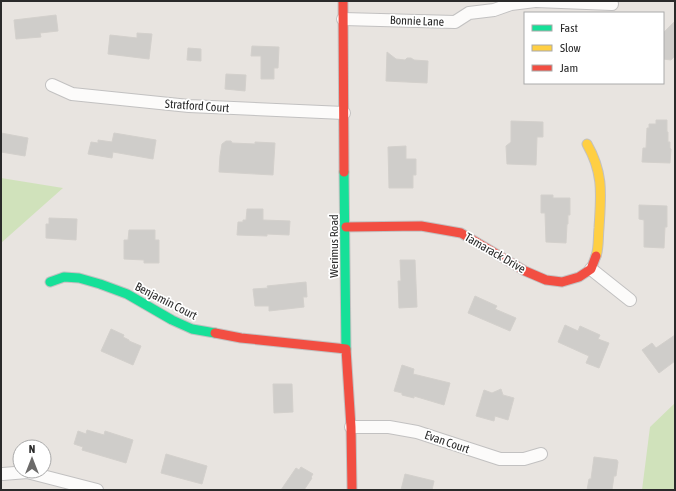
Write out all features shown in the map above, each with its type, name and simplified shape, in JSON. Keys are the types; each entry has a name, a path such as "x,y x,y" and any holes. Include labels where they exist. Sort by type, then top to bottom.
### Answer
{"street":[{"name":"Werimus Road","path":"343,1 346,349 351,427 352,490"},
{"name":"Bonnie Lane","path":"343,19 455,22 469,13 494,10 511,4 535,1 612,4"},
{"name":"Stratford Court","path":"52,85 72,94 189,106 344,113"},
{"path":"587,144 595,158 600,176 601,200 597,253 592,269 630,300"},
{"name":"Tamarack Drive","path":"346,227 421,226 461,233 525,271 546,280 562,282 579,277 592,269"},
{"name":"Benjamin Court","path":"50,282 64,277 79,278 100,284 127,294 172,320 192,329 240,338 346,349"},
{"name":"Evan Court","path":"351,427 389,427 417,432 500,459 524,459 540,454"},
{"path":"3,474 27,472 97,490"}],"green space":[{"path":"1,178 63,188 1,243"},
{"path":"675,403 675,490 642,490 650,427"}],"building":[{"path":"56,15 58,31 40,33 41,37 16,39 14,20"},
{"path":"675,21 675,56 671,60 664,59 664,32"},
{"path":"137,33 152,34 149,59 108,54 110,35 137,38"},
{"path":"252,46 279,47 278,68 274,68 274,79 261,79 261,56 251,56"},
{"path":"188,48 201,49 201,61 187,60"},
{"path":"387,52 396,59 405,60 407,58 411,58 414,60 428,61 427,83 386,81"},
{"path":"226,74 246,75 245,91 225,89"},
{"path":"656,120 667,120 668,142 670,142 671,149 670,163 642,162 643,148 646,148 647,128 649,128 649,124 656,124"},
{"path":"511,121 543,122 543,137 537,137 536,165 507,164 506,146 511,142"},
{"path":"1,133 28,138 25,156 1,152"},
{"path":"114,133 156,140 153,159 113,152 112,158 88,154 91,142 98,143 98,140 112,142"},
{"path":"226,141 231,141 232,143 255,144 255,142 275,143 273,175 219,172 222,144"},
{"path":"406,146 406,159 416,159 416,175 413,175 413,188 389,188 388,147"},
{"path":"541,195 553,195 553,198 570,198 570,215 568,215 566,243 546,242 545,213 541,213"},
{"path":"639,205 667,206 667,227 665,227 664,248 644,247 644,220 639,219"},
{"path":"247,209 263,209 263,220 290,221 289,235 237,235 238,222 243,222 243,220 246,220"},
{"path":"49,218 77,219 76,240 46,238 46,224 49,224"},
{"path":"129,230 155,230 155,240 159,240 159,263 144,263 144,260 124,259 124,240 128,240"},
{"path":"400,260 415,260 417,307 399,308 398,281 401,281"},
{"path":"306,282 307,297 303,297 304,307 269,311 269,306 255,306 253,289"},
{"path":"475,296 497,306 495,309 516,318 510,331 468,313"},
{"path":"565,325 578,331 580,326 600,335 598,339 609,343 599,368 586,363 589,356 558,342"},
{"path":"111,329 124,335 123,337 129,341 141,346 133,365 101,351"},
{"path":"675,335 675,361 659,373 642,350 652,343 656,348"},
{"path":"402,365 414,369 413,374 450,383 444,405 414,396 414,398 402,395 402,393 394,391"},
{"path":"273,384 292,384 293,412 274,413"},
{"path":"501,389 503,395 514,398 508,420 495,416 494,421 476,416 484,390 492,393"},
{"path":"87,430 104,435 105,431 133,440 126,463 82,450 83,447 74,444 78,431 86,434"},
{"path":"166,454 207,466 202,484 161,473"},
{"path":"594,457 617,460 616,476 614,476 612,490 587,490 589,479 591,479"},
{"path":"301,467 313,474 304,490 281,490 296,468 299,470"},
{"path":"405,474 434,481 432,490 401,490"}],"traffic: fast":[{"path":"344,172 346,349"},
{"path":"50,282 64,277 79,278 100,284 127,294 172,320 192,329 215,333"}],"traffic: slow":[{"path":"587,144 599,175 601,195 598,250 596,256"}],"traffic: jam":[{"path":"343,1 344,172"},
{"path":"346,227 421,226 461,233 525,271 546,280 562,282 579,277 591,269 596,256"},
{"path":"215,333 241,338 346,349"},
{"path":"346,349 351,427 352,490"}]}
